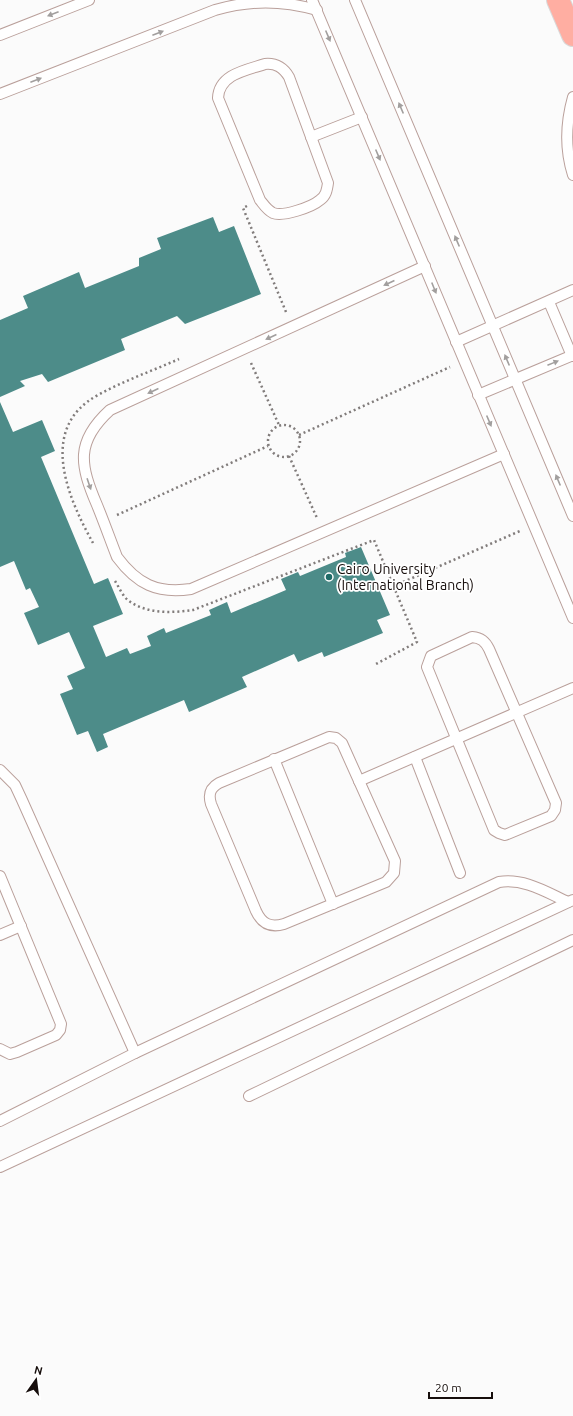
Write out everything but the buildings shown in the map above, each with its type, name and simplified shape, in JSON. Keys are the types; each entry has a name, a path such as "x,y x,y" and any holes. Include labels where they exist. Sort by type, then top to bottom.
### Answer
{"main road":[{"path":"558,0 573,35"}],"lane":[{"path":"0,35 89,0"},
{"path":"312,0 573,618"},
{"path":"356,0 573,516"},
{"path":"0,94 215,10 232,5 268,1 295,4 317,10"},
{"path":"265,64 271,64 282,68 289,77 328,183 326,192 321,200 283,214 274,213 265,208 260,200 218,98 220,87 223,82 232,76 265,64"},
{"path":"573,96 567,126 567,140 573,175"},
{"path":"311,136 362,117"},
{"path":"425,266 110,410 98,422 89,436 84,453 84,470 117,557 136,578 148,585 162,590 176,591 191,589 504,454"},
{"path":"456,342 549,302 573,290"},
{"path":"478,395 572,356 549,302"},
{"path":"472,637 480,638 486,642 517,712 556,803 555,810 551,816 505,835 494,830 456,739 427,667 431,656 465,639 472,637"},
{"path":"359,781 573,688"},
{"path":"329,737 336,738 342,742 359,781 396,862 396,867 391,879 333,904 275,926 267,925 260,919 212,804 210,792 214,786 274,759 329,737"},
{"path":"415,757 460,873"},
{"path":"274,759 333,904"},
{"path":"0,770 15,785 135,1053"},
{"path":"0,876 60,1018 60,1030 51,1038 10,1054 0,1049"},
{"path":"0,1121 135,1053 499,882 518,881 571,901"},
{"path":"0,1167 571,901"},
{"path":"0,935 21,926"},
{"path":"249,1096 573,940"}],"path":[{"path":"260,200 242,208 287,312 280,315"},
{"path":"244,349 279,425"},
{"path":"96,548 85,528 64,476 62,445 67,430 74,416 84,404 97,395 185,357"},
{"path":"299,435 464,361"},
{"path":"279,425 291,426 299,435 299,448 290,456 277,456 268,446 269,433 273,428 279,425"},
{"path":"85,528 103,522 268,446"},
{"path":"290,456 323,532"},
{"path":"394,586 534,525"},
{"path":"114,580 128,601 143,608 159,612 176,613 193,610 374,540 416,642 376,664"}],"place":[{"name":"Cairo University (International Branch)","path":"329,577"}]}
